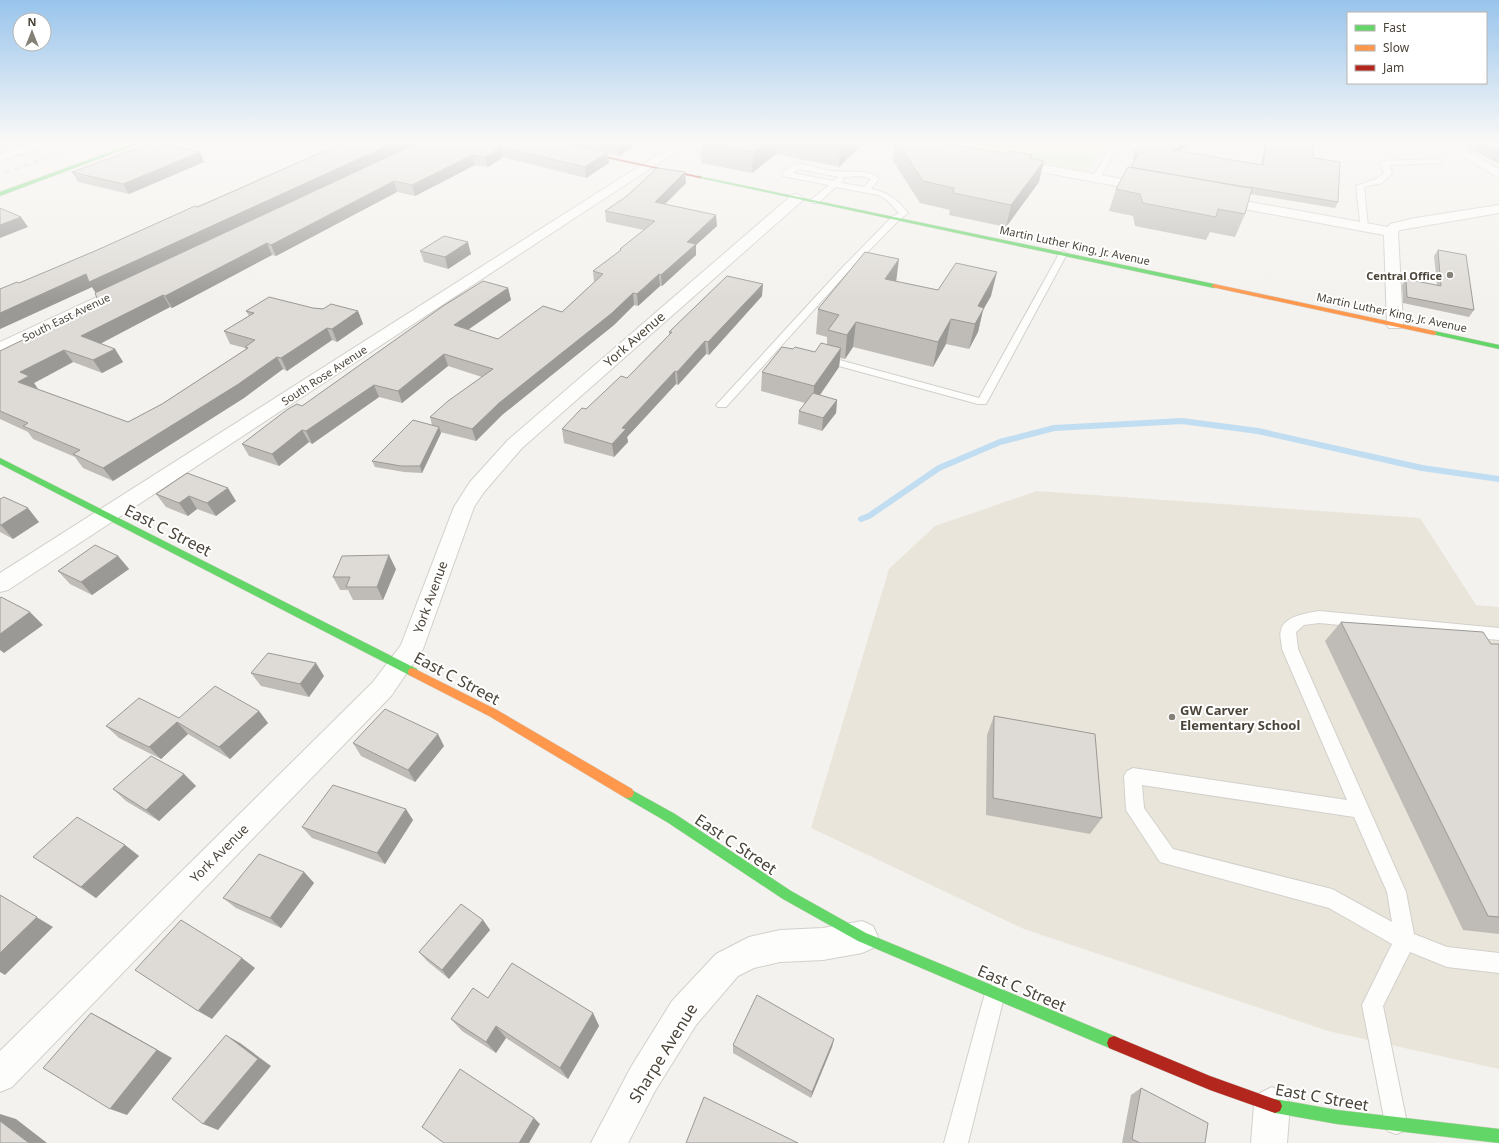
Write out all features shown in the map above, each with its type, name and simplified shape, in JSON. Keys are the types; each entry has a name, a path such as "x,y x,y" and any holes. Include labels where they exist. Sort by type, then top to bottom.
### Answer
{"street":[{"name":"South Rose Avenue","path":"0,584 604,194"},
{"name":"Martin Luther King, Jr. Avenue","path":"780,194 1499,347"},
{"path":"1203,198 1390,232"},
{"name":"York Avenue","path":"0,1075 382,689 411,649 464,507 477,487 515,444 564,400 806,200"},
{"path":"1395,325 1390,232 1395,227 1415,222 1499,209"},
{"name":"South East Avenue","path":"0,348 134,283"},
{"name":"East C Street","path":"0,461 493,713 671,818 787,895 862,937 1210,1083 1272,1105 1337,1117 1499,1136"},
{"name":"Sharpe Avenue","path":"609,1143 643,1079 684,1013 727,965 749,952 780,946 823,944 862,937"},
{"path":"1269,1143 1272,1105"}],"lane":[{"path":"806,200 816,194"},
{"path":"722,405 844,271 895,219 904,213 900,206 890,198 879,194"},
{"path":"1361,194 1364,227"},
{"path":"814,356 982,402 1063,254"},
{"path":"776,345 792,350"},
{"path":"1396,1124 1372,1005 1405,940 1396,892 1290,649 1288,630 1300,620 1320,617 1499,634"},
{"path":"1360,810 1133,776 1135,810 1167,856 1332,899 1405,940 1447,957 1499,963"},
{"path":"956,1143 995,993"}],"shaded area":[{"name":"GW Carver Elementary School","path":"1037,491 1420,518 1476,605 1499,607 1499,1069 1328,1031 1024,929 811,828 889,569 935,526"}],"building":[{"path":"227,194 281,194 89,282 86,274 0,313 0,289 17,282 19,283 95,251 195,206 198,207"},
{"path":"307,194 368,194 271,245 267,243 165,296 163,295 81,336 115,349 93,360 64,350 20,372 29,376 18,382 128,422 162,404 248,348 245,347 255,340 224,331 254,313 246,311 269,297 313,308 323,309 331,304 358,311 332,329 327,328 281,358 277,357 237,385 103,468 73,454 80,450 23,426 28,423 0,411 0,351 99,303 95,293"},
{"path":"629,194 663,194 655,202 716,215 687,242 696,244 661,275 659,274 637,294 633,293 612,313 499,403 472,429 430,417 448,401 493,369 444,354 398,391 374,385 306,431 302,430 272,454 242,444 288,409 297,404 302,406 443,306 483,281 508,288 454,325 498,339 543,306 562,312 603,274 593,271 621,250 620,249 655,221 605,211"},
{"path":"959,194 1019,194 1011,205"},
{"path":"1140,194 1250,194 1245,214 1218,209 1216,217 1143,203"},
{"path":"1293,194 1338,194 1338,202"},
{"path":"0,208 21,217 0,225"},
{"path":"444,236 468,242 445,257 420,251"},
{"name":"Central Office","path":"1438,250 1466,255 1474,310 1407,297 1406,279 1441,286"},
{"path":"865,252 899,259 885,279 938,290 956,263 997,272 978,306 984,308 975,324 951,319 938,342 856,322 847,335 828,330 839,315 818,309"},
{"path":"727,276 763,284 708,342 705,341 677,372 675,371 622,428 626,429 612,444 562,429 582,408 586,409 621,376 627,378 672,332 669,332"},
{"path":"821,343 841,348 814,386 762,372 782,347 793,349 795,347 815,352"},
{"path":"813,393 837,400 823,418 799,411"},
{"path":"413,420 439,427 420,466 401,466 372,461"},
{"path":"187,473 228,488 207,503 189,496 179,503 156,494"},
{"path":"4,497 28,508 0,525 0,499"},
{"path":"95,545 118,556 81,582 58,571"},
{"path":"389,555 377,587 346,587 350,577 333,577 342,556"},
{"path":"1,597 30,612 0,634 0,598"},
{"path":"1341,622 1483,632 1491,644 1499,644 1499,917 1488,916"},
{"path":"268,653 316,663 300,684 251,673"},
{"path":"215,686 259,711 219,747 177,722 149,747 106,726 139,698 179,718"},
{"path":"385,709 438,734 408,770 353,743"},
{"path":"994,716 1095,734 1102,818 993,798"},
{"path":"151,756 184,774 146,810 113,789"},
{"path":"333,785 406,809 377,853 302,827"},
{"path":"77,817 125,845 81,887 33,857"},
{"path":"259,854 304,872 270,918 223,898"},
{"path":"0,895 37,917 0,953"},
{"path":"461,904 483,920 442,970 419,952"},
{"path":"181,920 242,958 198,1011 135,970"},
{"path":"512,963 593,1013 560,1068 496,1026 486,1042 451,1019 473,988 488,998"},
{"path":"757,995 834,1039 812,1092 733,1045"},
{"path":"91,1013 157,1050 110,1109 43,1068"},
{"path":"226,1035 258,1059 203,1124 172,1099"},
{"path":"460,1069 534,1118 519,1143 444,1143 422,1127"},
{"path":"1141,1088 1208,1123 1205,1143 1140,1143 1132,1139"},
{"path":"704,1097 798,1143 686,1143"},
{"path":"0,1121 29,1143 0,1143"}],"waterway":[{"path":"861,519 869,516 939,468 1000,442 1054,428 1182,421 1258,431 1422,468 1499,479"}],"traffic: fast":[{"path":"782,194 1214,286"},
{"path":"1434,333 1499,347"},
{"path":"0,461 413,672"},
{"path":"628,793 671,818 787,895 862,937 1114,1043"},
{"path":"1275,1106 1337,1117 1499,1136"}],"traffic: slow":[{"path":"1214,286 1434,333"},
{"path":"413,672 493,713 628,793"}],"traffic: jam":[{"path":"1114,1043 1210,1083 1275,1106"}],"place":[{"name":"Central Office","path":"1450,275"},
{"name":"GW Carver Elementary School","path":"1172,717"}]}
